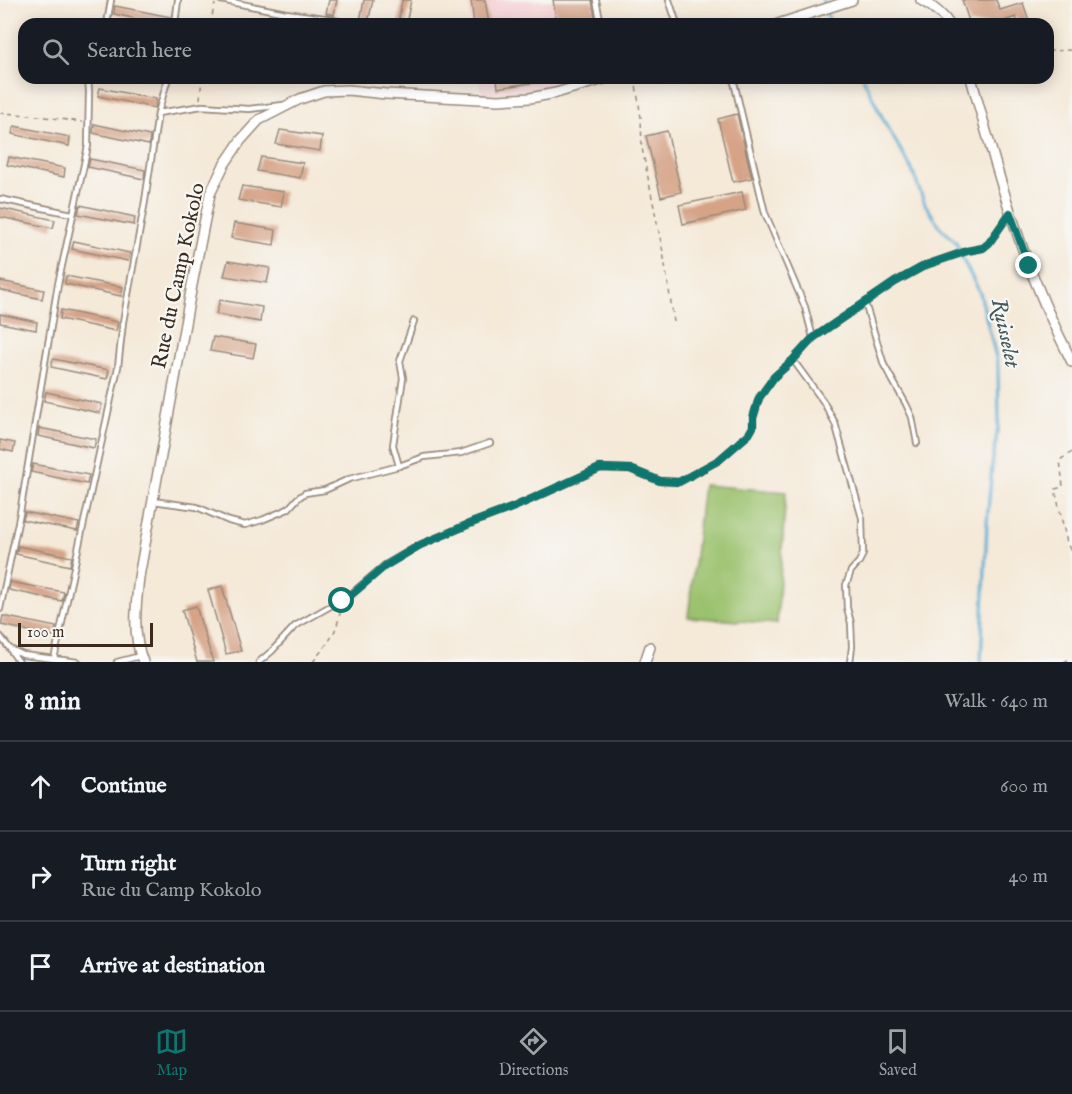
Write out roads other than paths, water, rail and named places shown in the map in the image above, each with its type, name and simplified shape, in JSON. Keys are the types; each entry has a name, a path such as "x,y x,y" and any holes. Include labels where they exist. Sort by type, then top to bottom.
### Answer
{"street":[{"path":"797,18 852,0"},
{"path":"921,0 945,18"},
{"name":"Rue du Camp Kokolo","path":"141,659 136,629 139,577 192,285 210,194 224,165 241,140 259,120 300,99 324,91 348,90 509,100 556,93 587,84"},
{"path":"973,84 1010,213 1029,266 1057,333 1072,362"},
{"path":"645,662 650,647"}],"lane":[{"path":"108,18 111,0"},
{"path":"176,18 178,0"},
{"path":"219,0 326,18"},
{"path":"597,0 600,18"},
{"path":"669,0 675,18"},
{"path":"0,609 20,513 52,318 88,146 88,84"},
{"path":"54,659 118,367 123,322 146,201 158,113 166,84"},
{"path":"734,84 765,213 805,307 813,338"},
{"path":"158,113 202,106 249,109 289,104"},
{"path":"0,199 72,214"},
{"path":"259,662 296,626 350,596 385,566 412,549 600,468 630,469 660,481 679,482 719,460 749,434 753,427 753,418 759,398 774,377 813,338 895,282 926,265 983,248 1010,213"},
{"path":"865,303 884,365 912,417 917,443"},
{"path":"399,466 393,445 403,378 400,360 414,321"},
{"path":"793,360 823,401 835,423 862,518 863,554 851,571 846,585 846,608 851,622 850,662"},
{"path":"153,501 197,507 229,521 245,525 288,509 305,493 325,490 349,479 424,457 461,453 490,443"},
{"path":"0,636 20,662"},
{"path":"10,649 23,655 78,662"},
{"path":"117,662 141,659"}],"waterway":[{"name":"Ruisselet","path":"823,0 828,18"},
{"name":"Ruisselet","path":"866,84 911,168 925,204 941,228 956,242 980,293 998,365 999,421 987,522 981,662"}]}
